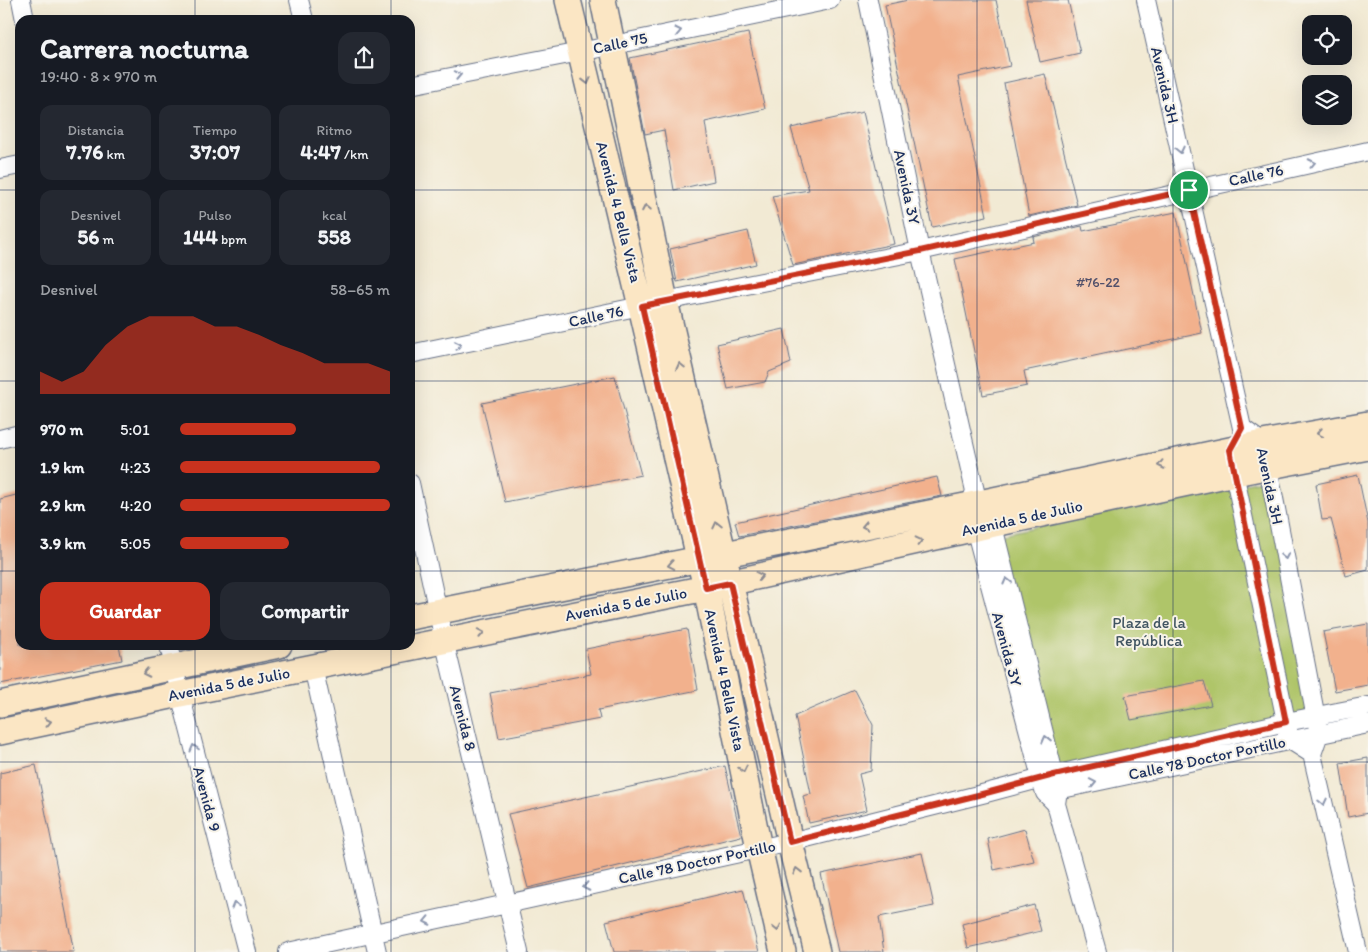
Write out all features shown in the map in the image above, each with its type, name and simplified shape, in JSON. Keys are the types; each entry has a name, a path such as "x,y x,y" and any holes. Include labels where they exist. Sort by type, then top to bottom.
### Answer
{"main road":[{"name":"Avenida 4 Bella Vista","path":"568,0 580,52 724,554 817,952"},
{"name":"Avenida 4 Bella Vista","path":"603,0 613,45 653,303 698,560 706,588 759,848 783,952"},
{"name":"Avenida 5 de Julio","path":"1232,462 1263,443 1368,424"},
{"name":"Avenida 5 de Julio","path":"415,616 724,554 980,510 1232,462 1268,467 1368,447"},
{"name":"Avenida 5 de Julio","path":"415,646 730,583 980,510"},
{"name":"Avenida 5 de Julio","path":"0,704 171,656 230,650"},
{"name":"Avenida 5 de Julio","path":"0,732 395,650"}],"street":[{"path":"21,0 25,15"},
{"path":"300,0 303,15"},
{"name":"Calle 75","path":"415,84 830,0"},
{"name":"Avenida 3Y","path":"868,0 920,251 980,510 1051,788 1097,952"},
{"name":"Avenida 3H","path":"1146,0 1242,428 1263,443 1319,734 1312,754"},
{"name":"Calle 76","path":"415,353 653,303 920,251 1368,151"},
{"path":"0,169 15,166"},
{"path":"1242,428 1232,462 1286,722 1290,740 1312,754 1358,952"},
{"path":"0,438 15,435"},
{"name":"Avenida 8","path":"415,506 444,640 519,952"},
{"name":"Avenida 9","path":"171,656 247,952"},
{"path":"313,667 377,952"},
{"name":"Calle 78 Doctor Portillo","path":"1051,788 1286,722 1368,706"},
{"name":"Calle 78 Doctor Portillo","path":"288,952 759,848 1368,724"}],"green space":[{"name":"Plaza de la República","path":"1274,477 1320,723 1049,782 983,538"}],"building":[{"path":"908,0 996,0 1010,66 958,77 987,216 932,227 885,5"},
{"path":"1026,0 1068,0 1080,53 1040,62"},
{"path":"748,33 765,109 705,122 714,181 674,190 664,130 645,134 630,58"},
{"path":"1045,74 1077,205 1029,216 1004,83"},
{"path":"863,112 894,244 793,265 772,196 809,190 791,128"},
{"path":"1176,212 1202,333 1024,371 1027,386 983,395 955,259 1034,242 1033,237 1082,226 1083,231"},
{"path":"748,231 756,264 677,282 670,249"},
{"path":"784,329 791,363 769,372 765,382 728,389 717,344"},
{"path":"615,376 641,475 505,502 482,403"},
{"path":"1358,475 1368,523 1368,570 1346,576 1331,519 1322,520 1316,484"},
{"path":"937,477 942,496 739,536 735,522"},
{"path":"15,495 15,650 120,650 122,660 0,684 0,499"},
{"path":"1368,624 1368,685 1335,691 1323,632"},
{"path":"687,629 698,690 598,710 600,719 499,738 490,693 591,674 586,649"},
{"path":"1204,681 1211,705 1131,720 1125,696"},
{"path":"855,690 873,725 871,771 859,774 867,810 809,823 803,796 811,794 795,716"},
{"path":"1368,758 1368,813 1348,817 1340,763"},
{"path":"36,765 74,952 0,952 0,773"},
{"path":"725,766 741,836 528,888 508,814"},
{"path":"1025,829 1034,861 994,870 988,839"},
{"path":"922,853 934,906 879,917 884,952 838,952 821,874"},
{"path":"743,889 759,952 614,952 606,921"},
{"path":"1034,905 1041,931 968,948 962,924"}],"route":[{"path":"1189,190 1242,428 1230,450 1286,722 1054,775 790,842 730,583 706,588 698,560 642,306 920,251 1189,190"}]}
